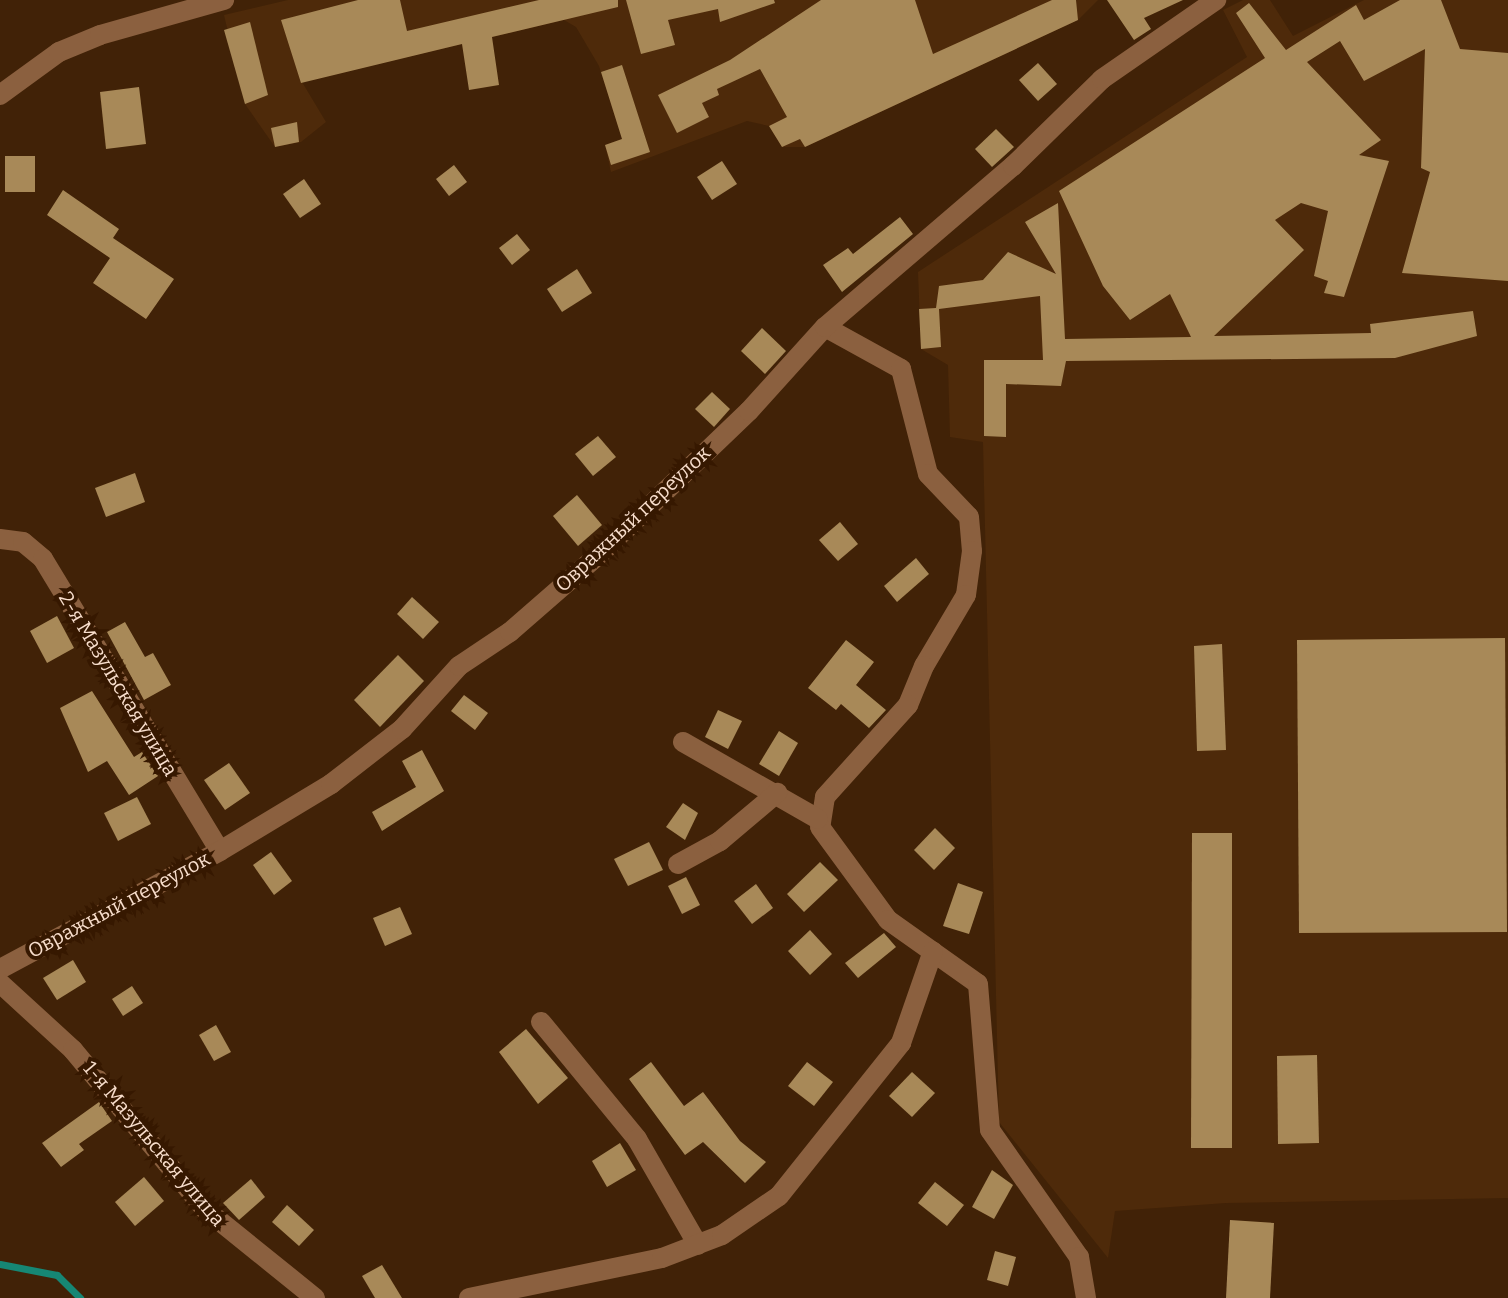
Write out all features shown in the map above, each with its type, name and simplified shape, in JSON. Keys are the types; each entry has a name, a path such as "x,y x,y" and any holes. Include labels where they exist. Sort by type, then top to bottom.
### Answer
{"street":[{"path":"0,95 59,52 100,35 224,0"},
{"name":"Овражный переулок","path":"0,969 220,851 331,784 402,729 459,666 510,632 616,539 749,411 825,327 1013,166 1102,79 1216,0"},
{"path":"818,819 825,797 908,705 924,666 966,595 972,551 969,517 928,474 901,369 825,327"},
{"name":"2-я Мазульская улица","path":"0,539 23,542 43,559 220,851"},
{"path":"683,742 818,819 876,907 978,984 990,1130 1079,1257 1086,1298"},
{"path":"678,864 720,841 777,793"},
{"path":"469,1298 698,1245 722,1235 779,1196 911,1024 933,951"},
{"name":"1-я Мазульская улица","path":"0,983 73,1050 217,1220 315,1298"},
{"path":"541,1022 637,1139 698,1245"}],"shaded area":[{"path":"288,0 1098,0 1078,20 805,147 782,147 769,126 747,121 611,172 605,145 622,139 599,66 576,27 564,20 302,82 326,122 301,142 275,147 245,104 224,15"},
{"path":"1243,0 1270,0 1293,36 1364,0 1508,0 1508,1198 1226,1203 1115,1211 1108,1258 999,1122 983,442 950,437 948,365 921,349 918,272 1247,57 1223,10"}],"building":[{"path":"358,0 400,0 407,31 539,0 618,0 618,7 492,37 499,85 469,90 462,44 301,83 281,20"},
{"path":"626,0 774,0 775,3 720,22 718,9 668,20 675,45 641,54"},
{"path":"821,0 915,0 933,54 1052,0 1076,0 1078,20 805,147 800,139 782,147 769,126 787,117 760,69 717,89 719,95 702,103 709,117 677,133 658,95 730,60"},
{"path":"1107,0 1183,0 1144,18 1151,29 1134,40"},
{"path":"1400,0 1441,0 1460,49 1508,53 1508,281 1402,273 1430,172 1421,168 1425,49 1364,81 1340,41 1307,62 1381,140 1359,155 1389,161 1344,297 1324,293 1328,281 1314,276 1328,211 1301,203 1275,220 1304,250 1214,336 1371,333 1370,324 1473,311 1477,336 1395,358 1066,361 1061,386 1006,384 1006,437 984,436 984,360 1043,360 1040,296 939,309 941,347 921,349 919,309 936,308 939,286 983,280 1008,252 1056,274 1025,222 1058,203 1065,339 1191,337 1170,294 1130,320 1103,286 1059,191 1265,58 1236,13 1249,3 1286,50 1356,5 1364,20"},
{"path":"250,22 268,95 245,104 224,30"},
{"path":"1038,63 1057,84 1038,101 1019,80"},
{"path":"622,65 650,152 611,165 605,145 622,139 601,72"},
{"path":"139,87 146,144 106,149 100,92"},
{"path":"297,122 299,142 275,147 271,128"},
{"path":"996,129 1014,147 992,167 975,149"},
{"path":"5,156 35,156 35,192 5,192"},
{"path":"722,161 737,184 712,200 697,177"},
{"path":"454,165 467,182 449,196 436,179"},
{"path":"304,179 321,204 300,218 283,194"},
{"path":"63,190 119,229 113,238 174,279 146,319 93,283 110,258 47,215"},
{"path":"900,217 913,234 842,292 823,265 848,248 853,254"},
{"path":"517,234 530,250 512,265 499,248"},
{"path":"577,269 592,293 562,312 547,289"},
{"path":"762,328 786,351 765,374 741,351"},
{"path":"712,392 730,409 714,427 695,409"},
{"path":"598,436 616,457 593,476 575,454"},
{"path":"135,473 145,502 106,517 95,488"},
{"path":"577,495 602,525 578,546 553,516"},
{"path":"840,522 858,544 838,561 819,540"},
{"path":"916,558 929,574 897,602 884,586"},
{"path":"412,597 439,622 423,639 397,614"},
{"path":"57,616 74,648 47,663 30,631"},
{"path":"125,622 145,657 153,653 171,685 144,700 107,632"},
{"path":"1505,638 1507,932 1299,933 1297,640"},
{"path":"846,640 874,662 856,685 886,710 869,728 841,704 836,710 808,688"},
{"path":"1222,644 1226,750 1197,751 1194,646"},
{"path":"398,655 424,681 380,727 354,700"},
{"path":"92,691 134,757 142,752 158,776 129,795 107,761 88,772 60,708"},
{"path":"464,695 488,713 475,730 451,711"},
{"path":"718,710 742,721 728,749 705,737"},
{"path":"779,731 798,743 779,776 759,764"},
{"path":"422,750 444,791 382,831 372,812 416,787 402,761"},
{"path":"229,763 250,793 225,810 204,780"},
{"path":"137,797 151,824 118,841 104,813"},
{"path":"683,803 698,813 685,840 666,827"},
{"path":"935,828 955,848 934,870 914,850"},
{"path":"1192,833 1232,833 1232,1148 1191,1148"},
{"path":"649,842 663,870 628,886 614,859"},
{"path":"271,852 292,881 274,895 253,865"},
{"path":"820,862 838,880 804,912 787,894"},
{"path":"686,877 700,905 682,914 668,886"},
{"path":"958,883 983,892 969,934 943,926"},
{"path":"756,884 773,908 752,924 734,901"},
{"path":"400,907 412,934 385,946 373,918"},
{"path":"810,930 832,954 810,975 788,951"},
{"path":"884,933 896,947 858,978 845,963"},
{"path":"73,960 86,982 57,1000 43,978"},
{"path":"132,986 143,1003 123,1016 112,999"},
{"path":"216,1025 231,1052 214,1061 199,1035"},
{"path":"526,1029 568,1078 538,1104 499,1052"},
{"path":"1317,1055 1319,1143 1278,1144 1277,1056"},
{"path":"651,1062 684,1106 703,1092 740,1141 766,1162 745,1183 703,1142 685,1155 629,1079"},
{"path":"807,1062 833,1082 814,1106 788,1086"},
{"path":"912,1072 935,1093 912,1117 889,1096"},
{"path":"99,1102 112,1121 79,1144 84,1150 61,1167 42,1143"},
{"path":"620,1143 636,1170 607,1187 592,1161"},
{"path":"992,1170 1013,1185 994,1219 972,1207"},
{"path":"144,1177 164,1201 135,1226 115,1202"},
{"path":"251,1179 265,1197 239,1220 223,1203"},
{"path":"935,1182 964,1205 947,1226 918,1203"},
{"path":"287,1205 314,1230 299,1246 272,1222"},
{"path":"1230,1220 1274,1223 1270,1298 1226,1298"},
{"path":"995,1251 1016,1257 1008,1286 987,1280"},
{"path":"382,1265 402,1298 375,1298 362,1276"}],"waterway":[{"path":"0,1264 57,1275 80,1298"}]}
